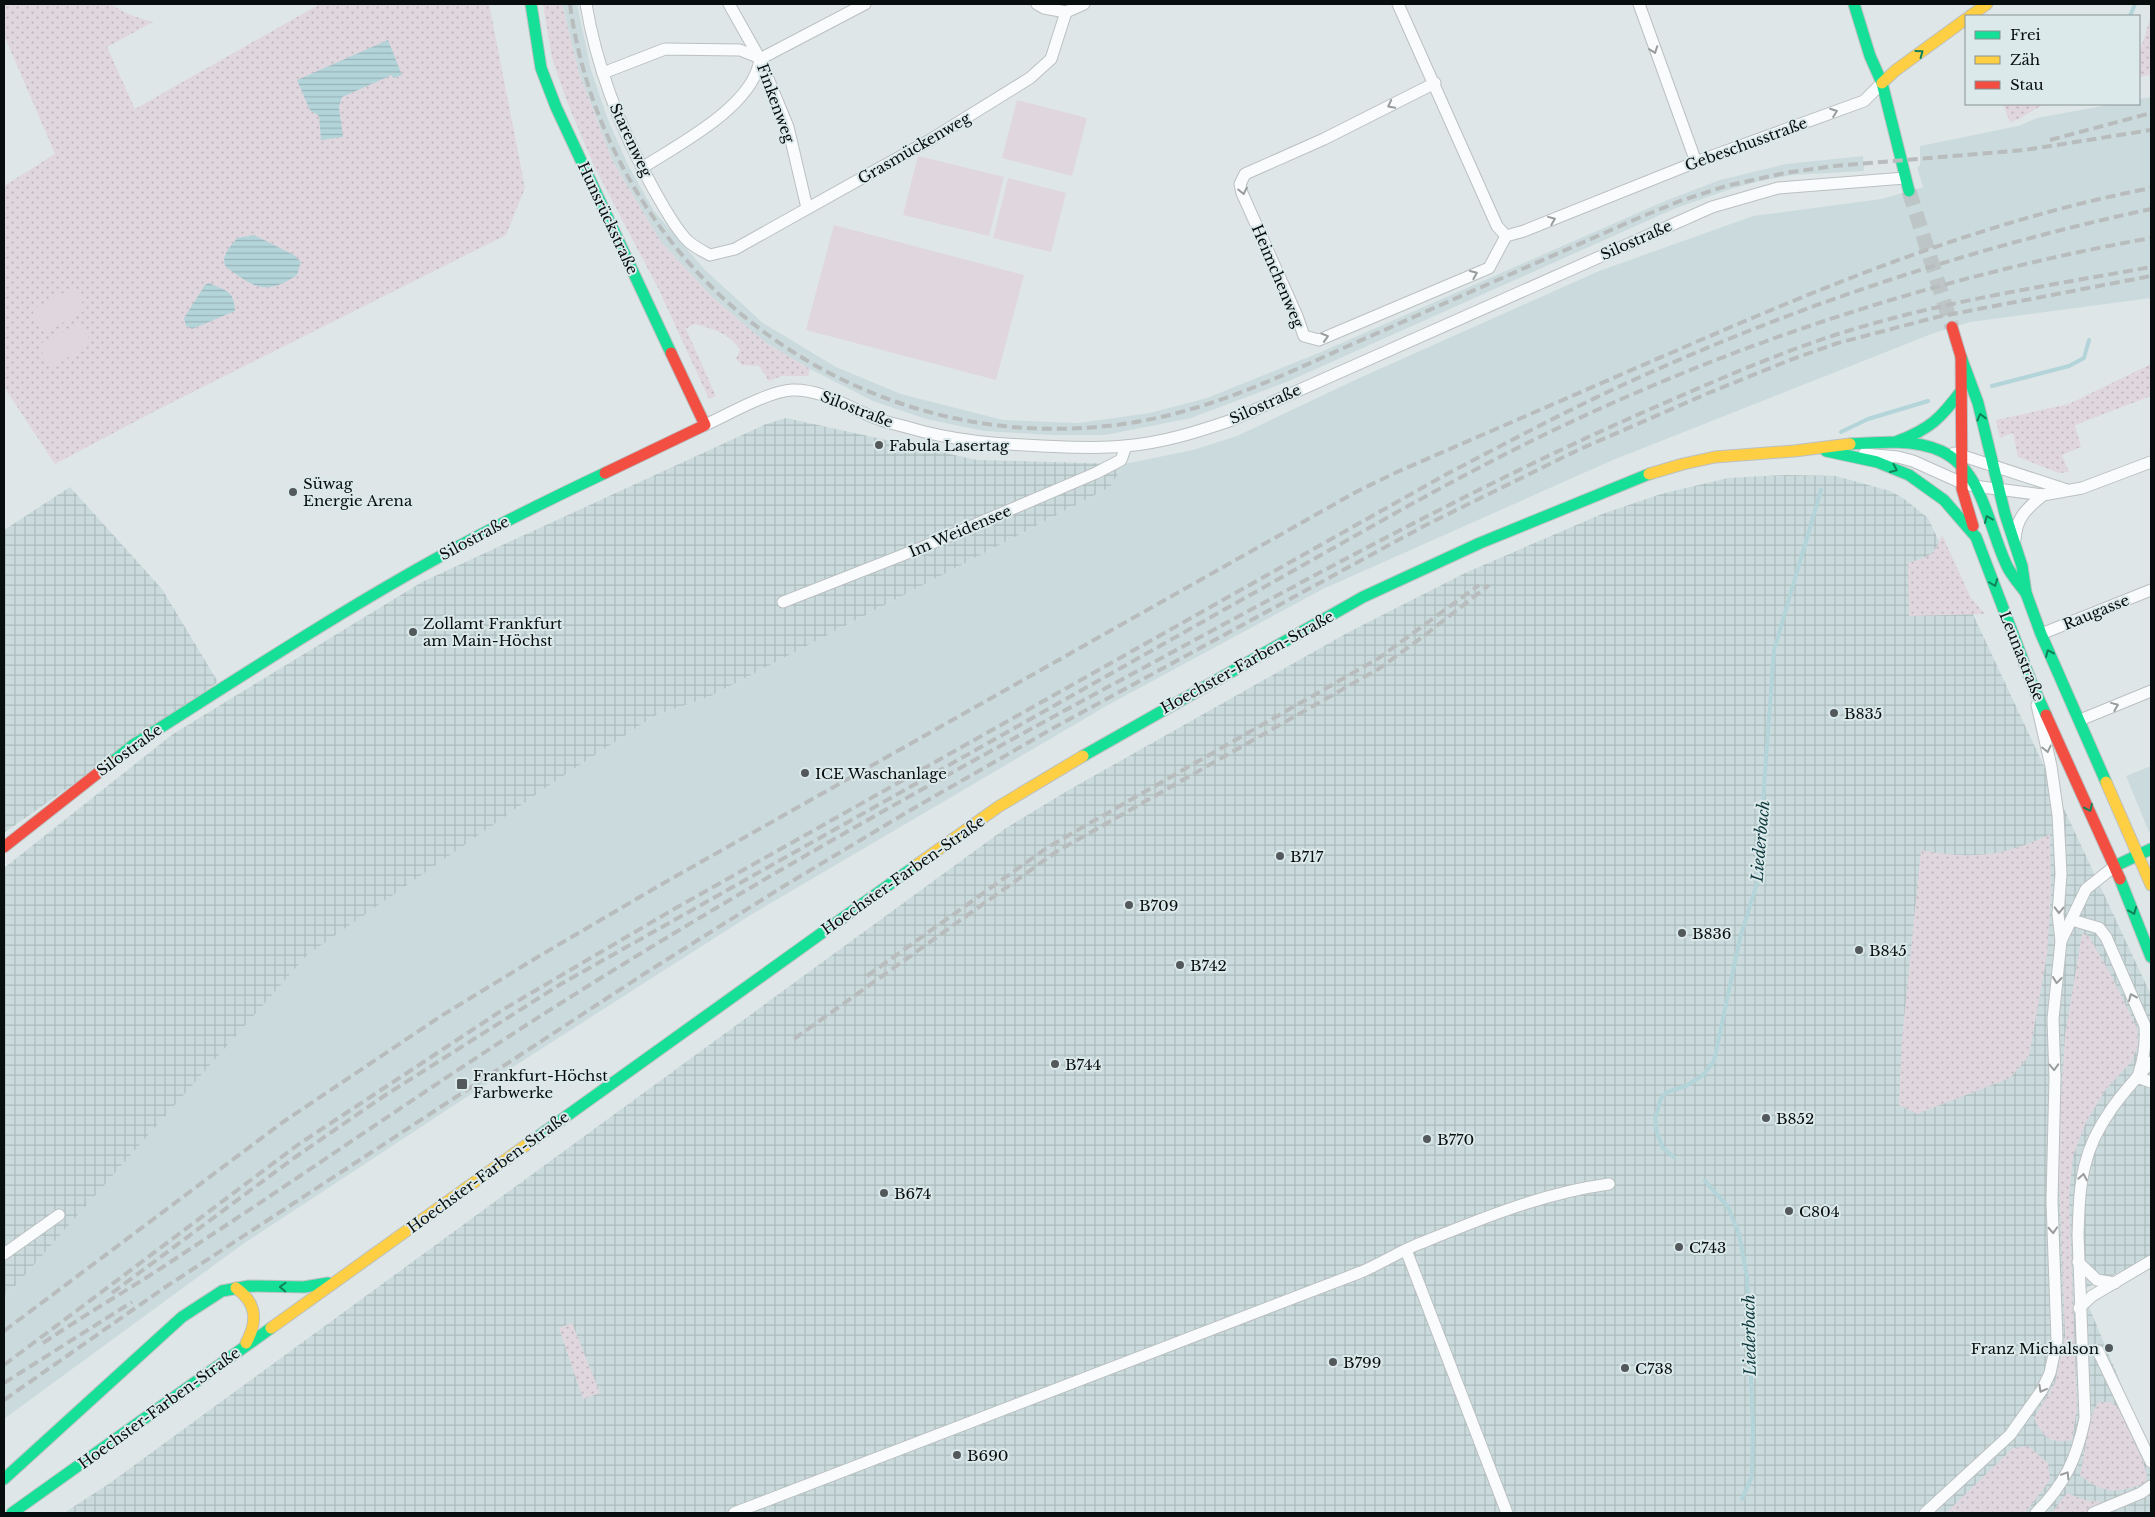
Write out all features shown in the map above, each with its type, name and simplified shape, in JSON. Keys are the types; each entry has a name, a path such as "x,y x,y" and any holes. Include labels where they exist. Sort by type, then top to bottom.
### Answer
{"main road":[{"name":"Hunsrückstraße","path":"531,4 541,68 553,100 705,426"},
{"path":"1854,4 1870,56 1882,83 1909,191"},
{"path":"1971,15 1987,4"},
{"name":"Gebeschusstraße","path":"1882,83 1896,70 1965,20"},
{"path":"1952,327 1961,357 1961,468 1964,502 1976,537"},
{"name":"Leunastraße","path":"1961,357 1972,385 1998,490 2022,566 2026,593 2041,634 2151,884"},
{"name":"Hoechster-Farben-Straße","path":"1893,443 1927,430 1938,422 1961,391"},
{"name":"Silostraße","path":"4,848 133,745 230,682 298,641 430,562 554,497 705,426"},
{"name":"Hoechster-Farben-Straße","path":"12,1513 970,827 1047,776 1363,597 1408,574 1477,544 1621,484 1668,468 1721,456 1850,443 1893,443 1938,449"},
{"name":"Leunastraße","path":"1804,449 1847,454 1877,462 1921,482 1956,512 1976,537 2032,684 2115,866 2151,956"},
{"name":"Leunastraße","path":"1938,449 1952,457 1974,486 2009,569 2026,593"},
{"path":"2115,866 2151,849"},
{"path":"4,1479 182,1317 208,1298 222,1291 249,1286 304,1287 333,1282"},
{"path":"236,1288 249,1298 255,1313 255,1327 244,1347"}],"street":[{"name":"Starenweg","path":"586,4 602,73 622,126 642,168 663,206 688,241 710,255"},
{"name":"Finkenweg","path":"729,4 760,59 788,127 798,178 807,208"},
{"path":"642,168 708,125 740,99 755,78 760,59 850,8 865,4"},
{"path":"1037,4 1044,8 1066,12 1084,4"},
{"path":"1398,4 1435,83 1497,226 1506,236"},
{"path":"1639,4 1696,162"},
{"name":"Grasmückenweg","path":"710,255 736,249 930,140 1030,78 1051,59 1066,12"},
{"path":"602,73 665,49 740,50 760,59"},
{"name":"Heimchenweg","path":"1435,83 1324,139 1245,174 1240,184 1242,193 1297,316 1304,336 1319,340 1489,268 1506,236"},
{"name":"Gebeschusstraße","path":"1506,236 1524,231 1696,162 1864,101 1882,83"},
{"name":"Silostraße","path":"705,426 775,394 789,390 800,390 829,398 877,419 964,440 1054,446 1126,446 1162,440 1232,420 1712,207 1778,188 1905,178"},
{"name":"Im Weidensee","path":"783,602 923,547 1096,473 1121,460 1126,446"},
{"name":"Hoechster-Farben-Straße","path":"1938,449 1962,455 1994,470 2024,476 2070,491"},
{"path":"1847,454 1872,454 1913,461 1974,486 2043,495 2070,491 2097,483 2151,462"},
{"path":"1964,502 1974,486 1994,470"},
{"path":"2015,545 2016,526 2020,517 2043,495"},
{"name":"Raugasse","path":"2041,634 2151,590"},
{"path":"1925,1513 2008,1436 2042,1390 2050,1373 2055,1354 2058,1324 2052,1202 2053,1019 2061,941 2058,914 2061,874 2058,816 2051,766 2032,684"},
{"path":"2080,720 2151,691"},
{"path":"2061,941 2086,889 2115,866"},
{"path":"2072,920 2099,928 2106,937 2145,1026 2146,1042 2143,1061 2137,1077"},
{"path":"2036,1513 2049,1500 2068,1473 2081,1439 2085,1418 2078,1262 2079,1205 2085,1163 2100,1128 2112,1108 2151,1062"},
{"path":"2137,1077 2151,1069"},
{"path":"2137,1077 2151,1082"},
{"path":"734,1513 1361,1272 1406,1250 1558,1193 1609,1184"},
{"path":"4,1254 59,1215"},
{"path":"1406,1250 1507,1513"},
{"path":"2078,1262 2097,1280 2115,1283"},
{"path":"2080,1308 2092,1296 2151,1262"},
{"path":"2098,1351 2151,1462"},
{"path":"2093,1513 2141,1493 2151,1486"}],"shaded area":[{"path":"4,4 110,4 130,15 153,22 107,47 135,109 320,4 489,4 525,188 506,235 159,409 55,464 4,387 4,186 55,154 4,35"},
{"path":"543,4 562,4 579,73 613,162 661,242 712,297 766,343 810,369 808,376 782,376 769,381 759,366 742,365 736,359 740,350 726,336 694,324 686,329 716,396 709,399 659,290 595,168 567,102 552,58"},
{"path":"562,4 577,4 591,70 608,120 629,167 654,211 705,270 763,323 836,367 901,394 1003,420 1078,423 1150,413 1207,398 1321,352 1665,201 1720,180 1786,164 1863,156 1864,171 1792,175 1760,181 1676,208 1289,381 1191,418 1105,435 1051,435 984,431 926,419 873,401 810,369 766,343 712,297 661,242 613,162 579,73"},
{"path":"2151,16 2151,75 2140,77 2140,51"},
{"path":"2151,97 2151,298 1970,322 1934,333 1613,460 1323,589 1108,705 749,916 488,1083 243,1244 4,1419 4,1296 17,1284 306,955 557,780 656,715 709,697 1110,487 1124,464 1193,450 1237,436 1355,380 1599,271 1753,216 1881,199 1923,187 1917,167 1920,166 1920,146 2018,126 2037,118 2108,105 2140,105 2140,99"},
{"path":"1017,100 1087,118 1072,176 1002,158"},
{"path":"2003,105 2042,105 2017,120 2010,122"},
{"path":"918,156 1004,177 989,236 903,215"},
{"path":"1008,178 1066,193 1051,252 993,238"},
{"path":"834,225 1024,275 996,380 806,330"},
{"path":"74,287 86,310 44,333 32,310"},
{"path":"80,322 92,344 50,367 38,345"},
{"path":"2151,364 2151,396 2075,425 2081,447 2062,455 2069,472 2059,473 2018,457 2013,433 2000,438 1996,420 2069,404"},
{"path":"786,418 977,460 1124,464 1110,487 709,697 656,715 557,780 307,955 17,1284 4,1296 4,868 173,734 422,582 766,424"},
{"path":"1787,475 1836,476 1890,491 1903,498 1928,518 2151,995 2151,1257 2082,1290 2151,1456 2151,1513 64,1513 110,1483 1006,828 1067,791 1347,633 1465,573 1602,514 1661,494 1728,478"},
{"path":"70,487 162,589 218,682 4,833 4,530"},
{"path":"1942,535 1971,598 1985,614 1909,616 1908,563 1930,555 1936,548"},
{"path":"2151,766 2151,830 2149,832 2126,776"},
{"path":"2050,834 2051,893 2047,955 2029,1056 2010,1078 1917,1114 1899,1105 1902,1039 1921,850 1955,855 1987,854 2018,847"},
{"path":"2082,934 2089,936 2112,977 2137,1028 2138,1046 2131,1062 2106,1089 2086,1122 2073,1156 2069,1198 2077,1408 2072,1440 2058,1441 2044,1435 2034,1418 2055,1383 2065,1336 2058,1150 2065,1035"},
{"path":"572,1323 600,1393 583,1399 559,1328"},
{"path":"2099,1402 2110,1402 2118,1407 2142,1459 2147,1475 2145,1483 2127,1489 2111,1490 2096,1486 2080,1475 2090,1424"},
{"path":"2028,1446 2048,1463 2050,1480 2025,1513 1946,1513 2013,1448"},
{"path":"2067,1493 2085,1500 2110,1503 2086,1513 2052,1513"}],"water":[{"path":"388,40 402,75 393,78 392,75 342,97 339,107 343,137 321,140 319,116 310,110 297,80"},
{"path":"254,235 294,255 301,262 297,275 277,286 261,287 245,280 226,267 224,263 225,256 237,238"},
{"path":"209,283 231,295 235,311 192,329 186,326 184,318 205,285"}],"waterway":[{"name":"Liederbach","path":"2130,15 2135,4"},
{"name":"Liederbach","path":"1992,386 2069,366 2084,358 2089,340"},
{"name":"Liederbach","path":"1841,432 1868,419 1928,401"},
{"name":"Liederbach","path":"1674,1157 1663,1148 1657,1133 1655,1119 1661,1098 1667,1092 1686,1086 1703,1075 1714,1061 1740,938 1757,883 1774,650 1821,490"},
{"name":"Liederbach","path":"1705,1181 1728,1207 1739,1234 1747,1277 1753,1426 1752,1476 1742,1499"}],"tunnel":[{"path":"1909,191 1952,327"}],"railway":[{"path":"570,4 578,47 590,90 605,131 647,209 702,278 734,308 784,346 837,377 893,401 952,418 1012,427 1073,429 1134,422 1195,408 1219,400 1289,373 1636,219 1680,201 1726,186 1785,173 1834,166 2025,150 2151,130"},
{"path":"2050,140 2151,113"},
{"path":"4,1331 283,1122 441,1016 662,884 1356,492 1397,472 1673,352 1848,279 1967,236 2088,202 2151,188"},
{"path":"4,1365 299,1144 504,1009 674,909 1445,475 1546,422 1623,385 1771,322 1833,299 1959,258 2023,240 2151,209"},
{"path":"112,1293 294,1158 384,1096 561,984 1399,511 1497,458 1572,421 1664,381 1800,329 1939,286 2009,268 2151,238"},
{"path":"43,1343 167,1264 553,1008 701,917 1003,744 1398,531 1583,439 1763,361 1811,343 1874,323 1952,304 2151,267"},
{"path":"4,1400 164,1288 647,972 784,886 909,811 1057,726 1424,526 1578,450 1706,394 1838,343 1937,317 2151,276"},
{"path":"867,976 1048,847 1379,658 1479,585"},
{"path":"794,1039 1056,852 1380,668 1489,585"},
{"path":"4,1383 132,1302"}],"traffic: fast":[{"path":"531,4 541,68 556,107 671,353"},
{"path":"1854,4 1870,56 1882,83 1909,191"},
{"path":"1961,357 1978,403 2005,514 2022,566 2026,593 2041,634 2106,782"},
{"path":"1898,441 1919,432 1934,422 1961,391"},
{"path":"1850,444 1908,443 1931,447 1955,460 1976,487 1984,503 2008,568 2026,593"},
{"path":"1826,451 1877,462 1909,475 1944,500 1976,537 2032,684 2046,715"},
{"path":"112,762 133,745 354,606 451,550 605,473"},
{"path":"1083,756 1363,597 1480,543 1649,474"},
{"path":"2115,866 2151,849"},
{"path":"529,1143 918,864"},
{"path":"2120,879 2151,957"},
{"path":"4,1479 182,1317 222,1291 249,1286 304,1287 328,1283"},
{"path":"12,1513 271,1328"}],"traffic: slow":[{"path":"1971,15 1987,4"},
{"path":"1882,83 1896,70 1965,20"},
{"path":"1649,474 1715,457 1794,451 1850,444"},
{"path":"918,864 998,807 1083,756"},
{"path":"2106,782 2151,885"},
{"path":"271,1328 529,1143"},
{"path":"236,1288 252,1306 254,1320 246,1343"}],"traffic: jam":[{"path":"1952,327 1961,357 1962,489 1973,526"},
{"path":"605,473 705,425 671,353"},
{"path":"2046,715 2120,879"},
{"path":"4,847 112,762"}],"place":[{"name":"Fabula Lasertag","path":"879,445"},
{"name":"Süwag Energie Arena","path":"293,492"},
{"name":"Zollamt Frankfurt am Main-Höchst","path":"413,632"},
{"name":"B835","path":"1834,713"},
{"name":"ICE Waschanlage","path":"805,773"},
{"name":"B717","path":"1280,856"},
{"name":"B709","path":"1129,905"},
{"name":"B836","path":"1682,933"},
{"name":"B845","path":"1859,950"},
{"name":"B742","path":"1180,965"},
{"name":"B744","path":"1055,1064"},
{"name":"Frankfurt-Höchst Farbwerke","path":"462,1084"},
{"name":"B852","path":"1766,1118"},
{"name":"B770","path":"1427,1139"},
{"name":"B674","path":"884,1193"},
{"name":"C804","path":"1789,1211"},
{"name":"C743","path":"1679,1247"},
{"name":"Franz Michalson","path":"2109,1348"},
{"name":"B799","path":"1333,1362"},
{"name":"C738","path":"1625,1368"},
{"name":"B690","path":"957,1455"}]}
